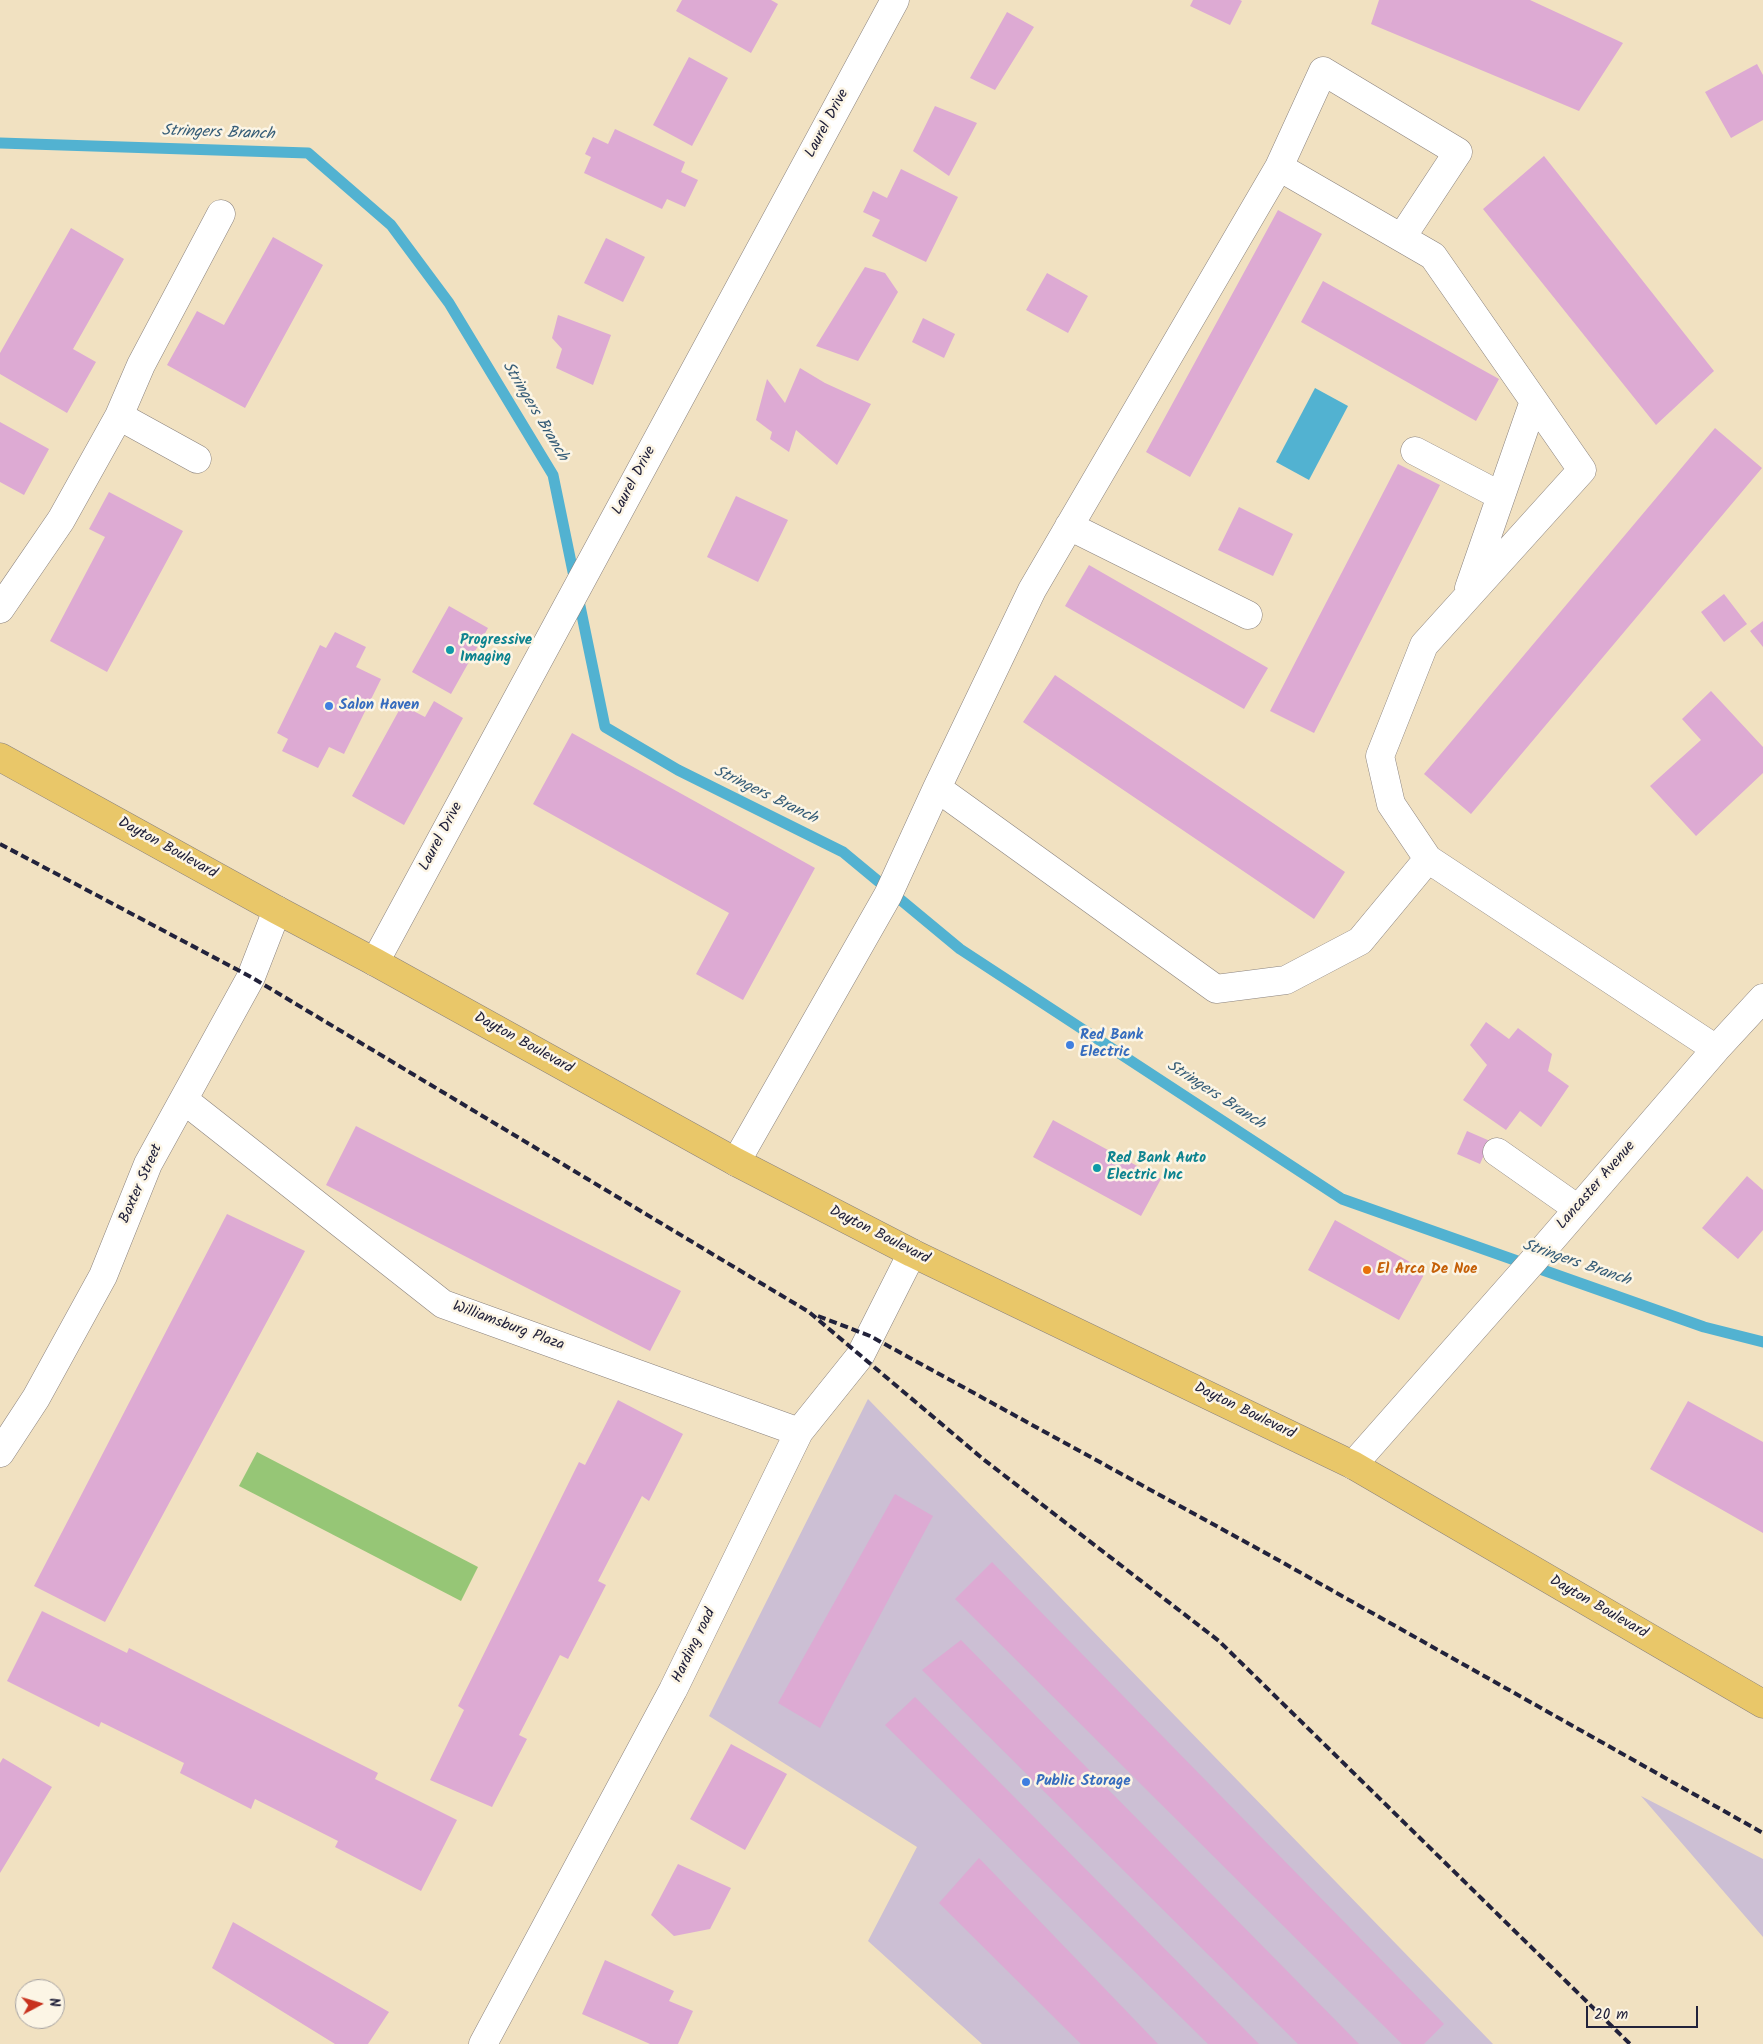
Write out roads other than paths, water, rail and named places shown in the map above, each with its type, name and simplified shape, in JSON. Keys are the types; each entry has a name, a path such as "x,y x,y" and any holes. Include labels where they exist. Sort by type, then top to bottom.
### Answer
{"main road":[{"name":"Dayton Boulevard","path":"0,757 736,1162 912,1253 1353,1464 1763,1704"}],"street":[{"name":"Laurel Drive","path":"375,962 895,0"},
{"path":"736,1162 888,895 1032,590 1278,167 1323,71 1458,152 1402,237"},
{"path":"1278,167 1433,256 1582,470 1424,645 1380,756 1391,804 1428,859 1716,1049"},
{"path":"0,610 61,520 119,416 140,364 221,214"},
{"path":"1466,599 1534,401"},
{"path":"119,416 197,460"},
{"path":"1415,452 1501,496"},
{"path":"1069,526 1248,615"},
{"path":"937,788 1216,989 1286,980 1360,941 1428,859"},
{"name":"Baxter Street","path":"0,1453 36,1398 103,1276 148,1164 251,977 277,910"},
{"name":"Lancaster Avenue","path":"1353,1464 1716,1049 1763,998"},
{"name":"Williamsburg Plaza","path":"184,1100 443,1304 799,1432"},
{"path":"1497,1152 1578,1209"},
{"name":"Harding road","path":"483,2044 673,1690 799,1432 860,1356 912,1253"}],"water":[{"path":"1315,388 1348,406 1309,480 1276,462"}],"waterway":[{"name":"Stringers Branch","path":"0,143 308,153 391,225 449,303 553,475 605,727 678,770 843,852 960,949 1342,1199 1704,1327 1763,1342"}],"railway":[{"path":"0,844 251,977 809,1312 983,1459 1219,1641 1630,2044"},
{"path":"818,1316 870,1336 1271,1556 1763,1833"}],"place":[{"name":"Progressive Imaging","path":"450,650"},
{"name":"Salon Haven","path":"329,706"},
{"name":"Red Bank Electric","path":"1070,1045"},
{"name":"Red Bank Auto Electric Inc","path":"1097,1168"},
{"name":"El Arca De Noe","path":"1367,1270"},
{"name":"Public Storage","path":"1026,1782"}]}
